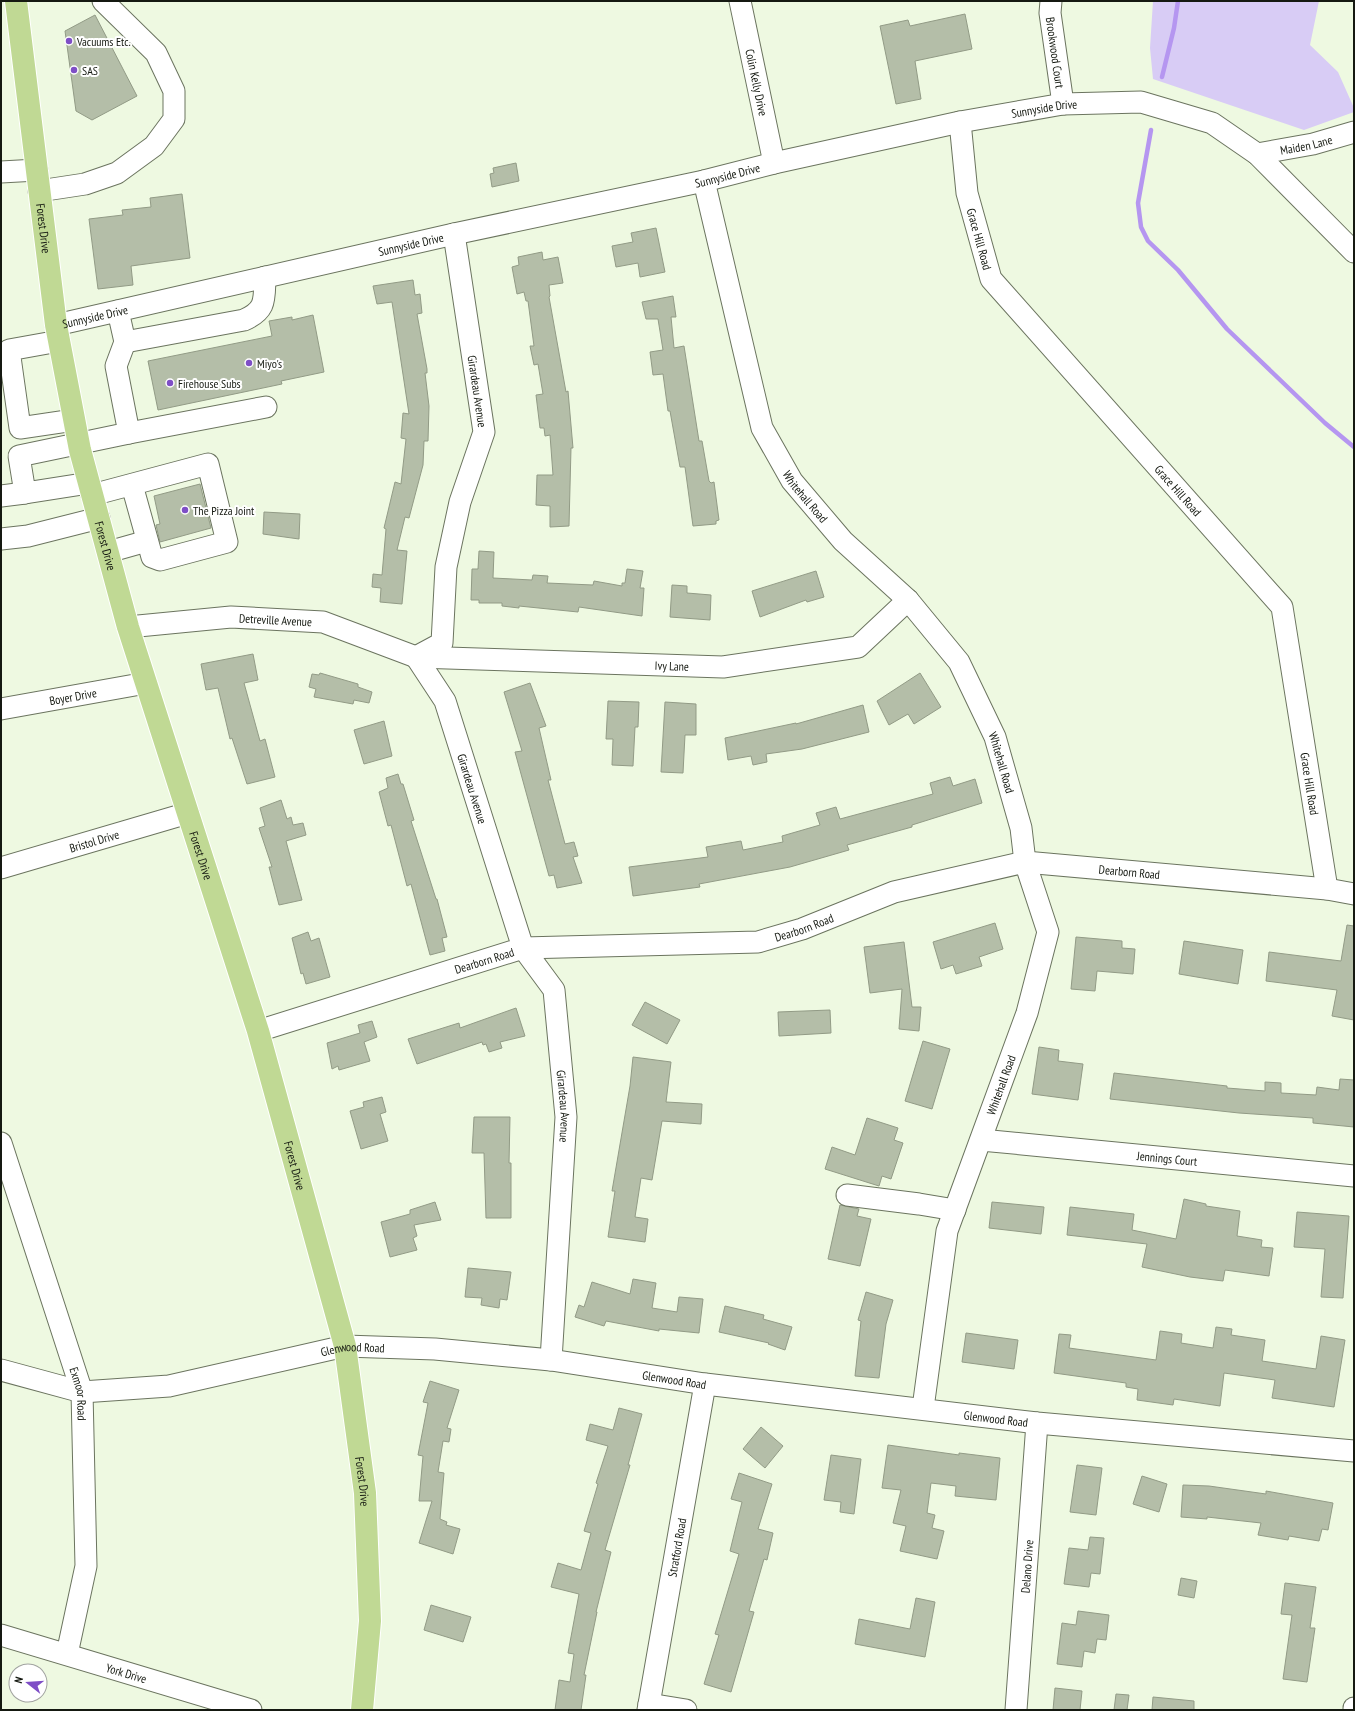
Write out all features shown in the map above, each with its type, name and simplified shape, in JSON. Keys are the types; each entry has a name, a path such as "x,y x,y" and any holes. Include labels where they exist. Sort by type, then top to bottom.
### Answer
{"main road":[{"name":"Forest Drive","path":"16,1 57,333 79,444 128,627 258,1031 345,1346 365,1501 370,1621 362,1710"}],"street":[{"path":"39,191 84,184 117,173 154,146 174,119 174,91 156,53 103,1"},
{"name":"Colin Kelly Drive","path":"740,1 774,163"},
{"name":"Brookwood Court","path":"1051,1 1050,13 1063,104"},
{"name":"Sunnyside Drive","path":"5,352 118,311 454,234 704,181 774,163 960,122 1063,104 1141,102 1212,123 1257,154 1354,252"},
{"name":"Grace Hill Road","path":"960,122 967,193 991,280 1282,607 1327,889"},
{"name":"Maiden Lane","path":"1257,154 1313,144 1354,132"},
{"path":"1,172 36,170"},
{"name":"Whitehall Road","path":"704,181 762,428 792,481 843,542 908,600 958,662 995,737 1021,828 1025,862 1048,932 1027,1013 947,1231 923,1408"},
{"name":"Girardeau Avenue","path":"454,234 484,432 460,502 446,567 442,643 416,657 444,701 523,948 554,990 566,1117 551,1360"},
{"path":"125,342 244,320 254,315 264,303 265,277"},
{"path":"118,311 125,342 116,366 129,433"},
{"path":"5,352 20,428 74,420"},
{"path":"25,493 19,456 266,407"},
{"path":"1,496 132,485 208,464 227,542 160,560 152,557 132,485"},
{"path":"1,539 28,536 98,518"},
{"path":"108,552 147,541"},
{"name":"Ivy Lane","path":"416,657 723,667 858,647 908,600"},
{"name":"Detreville Avenue","path":"128,627 231,617 323,622 416,657"},
{"name":"Boyer Drive","path":"1,709 146,683"},
{"name":"Bristol Drive","path":"1,868 188,813"},
{"name":"Dearborn Road","path":"258,1031 523,948 758,942 802,929 894,892 1025,862 1327,889 1354,894"},
{"name":"Jennings Court","path":"981,1140 1354,1176"},
{"name":"Exmoor Road","path":"1,1143 82,1392 86,1566 67,1654"},
{"path":"847,1196 920,1204 955,1210"},
{"name":"Glenwood Road","path":"1,1370 82,1392 169,1386 345,1346 435,1349 551,1360 705,1384 923,1408 1037,1423 1354,1451"},
{"name":"Stratford Road","path":"649,1707 705,1384"},
{"name":"Delano Drive","path":"1016,1710 1037,1423"},
{"name":"York Drive","path":"1,1635 252,1710"},
{"path":"649,1707 686,1710"}],"shaded area":[{"path":"1153,1 1319,1 1310,45 1338,72 1354,108 1354,112 1304,130 1153,79 1150,48"}],"building":[{"path":"965,14 972,49 915,61 921,99 896,104 880,26 908,20 910,26"},
{"path":"95,15 137,96 92,120 76,111 65,31"},
{"path":"516,163 519,181 492,187 490,174 494,173 493,168"},
{"path":"182,194 190,258 131,266 133,285 98,289 89,219 123,215 122,210 151,207 150,198"},
{"path":"656,228 665,272 640,277 638,263 616,267 612,246 633,242 631,233"},
{"path":"542,252 543,260 558,257 563,283 549,285 549,297 566,392 568,391 573,448 571,448 569,526 550,527 550,506 536,505 537,475 553,475 550,435 545,436 544,428 540,428 536,395 543,394 538,364 534,365 530,346 534,346 528,301 526,301 524,292 517,294 512,267 519,265 518,257"},
{"path":"413,280 415,295 420,294 422,313 417,314 427,369 427,373 425,373 429,406 428,441 424,441 423,465 409,518 405,517 397,550 407,551 402,604 380,602 381,588 372,587 373,574 382,575 386,529 384,528 395,482 401,484 406,439 401,438 403,413 409,414 392,302 377,304 373,286"},
{"path":"673,296 676,317 671,317 674,348 684,346 699,441 702,441 709,481 711,483 714,482 719,520 716,521 716,524 693,526 685,467 680,467 670,411 668,411 663,374 653,375 650,352 663,350 658,319 646,319 642,302"},
{"path":"313,315 324,372 281,381 282,384 158,410 148,361 272,336 269,321 292,317 292,320"},
{"name":"The Pizza Joint","path":"200,484 211,528 160,542 156,525 160,524 154,496"},
{"path":"264,512 300,514 299,539 263,534"},
{"path":"479,551 494,552 493,578 532,580 533,575 548,576 547,583 593,585 594,581 622,586 622,583 625,583 627,569 643,571 640,588 644,588 642,616 579,607 578,612 519,606 519,608 502,606 502,603 479,603 479,600 471,600 472,569 478,569"},
{"path":"816,571 824,597 807,602 806,600 760,617 752,591"},
{"path":"672,585 687,586 687,593 711,595 710,620 670,617"},
{"path":"253,654 258,680 244,683 260,741 265,739 275,777 247,784 232,738 230,739 218,688 206,690 201,664"},
{"path":"320,673 358,684 358,687 372,692 369,703 354,700 353,704 314,697 316,689 309,687 312,674 319,675"},
{"path":"920,673 941,707 914,724 908,714 889,725 877,701"},
{"path":"530,683 546,726 539,728 551,780 548,780 565,844 574,842 578,856 573,857 582,883 557,888 554,875 549,876 515,752 522,751 504,692"},
{"path":"608,701 639,702 638,727 635,727 633,766 612,765 613,739 606,739"},
{"path":"665,702 696,704 696,735 685,735 683,773 661,772"},
{"path":"863,705 869,732 802,749 766,754 767,762 753,765 751,756 728,760 725,738 796,724"},
{"path":"384,721 392,756 364,764 354,730"},
{"path":"398,774 401,784 403,784 414,820 411,821 437,899 447,937 442,938 445,951 430,955 411,884 407,886 391,825 388,826 379,792 388,788 386,778"},
{"path":"950,777 953,786 975,779 982,803 912,825 912,827 847,845 849,850 790,867 699,884 700,887 633,896 629,867 708,857 706,847 741,841 743,850 783,842 782,836 820,825 816,813 836,807 840,819 933,794 930,783"},
{"path":"281,800 287,819 291,817 293,825 303,823 306,835 286,841 302,900 279,905 269,867 272,867 259,828 265,826 260,808"},
{"path":"995,923 1003,949 979,957 982,966 956,974 953,965 941,969 933,942"},
{"path":"1347,925 1354,926 1354,1020 1332,1016 1337,990 1266,981 1269,952 1341,961"},
{"path":"308,932 311,941 319,938 330,977 306,984 303,973 301,974 292,938"},
{"path":"1076,937 1122,941 1122,948 1135,949 1133,974 1097,971 1095,991 1071,989"},
{"path":"1184,941 1243,950 1238,984 1179,974"},
{"path":"904,942 912,1007 921,1007 919,1031 899,1029 902,989 870,993 864,947"},
{"path":"645,1002 680,1020 667,1044 632,1025"},
{"path":"516,1008 525,1036 500,1042 502,1048 489,1052 486,1044 483,1045 482,1042 417,1064 408,1039 459,1023 460,1028"},
{"path":"830,1010 831,1033 779,1036 778,1012"},
{"path":"372,1021 377,1037 364,1042 370,1061 339,1070 338,1066 332,1069 327,1043 360,1033 358,1025"},
{"path":"923,1041 950,1049 932,1109 905,1101"},
{"path":"1039,1047 1059,1050 1058,1061 1083,1064 1078,1100 1032,1094"},
{"path":"633,1057 671,1062 666,1102 702,1104 701,1124 662,1121 652,1180 641,1178 635,1217 648,1219 645,1242 608,1237 615,1191 612,1191 630,1086"},
{"path":"1114,1073 1227,1086 1227,1088 1265,1091 1265,1082 1281,1083 1281,1093 1316,1095 1317,1087 1339,1090 1340,1079 1354,1080 1354,1127 1313,1123 1313,1118 1239,1113 1110,1099"},
{"path":"382,1097 386,1112 380,1114 388,1141 361,1149 350,1111 364,1107 363,1102"},
{"path":"474,1117 510,1117 509,1163 511,1163 511,1218 486,1218 484,1153 472,1153"},
{"path":"867,1118 898,1128 894,1140 903,1143 891,1179 882,1176 879,1186 825,1169 832,1147 855,1155"},
{"path":"1184,1199 1206,1204 1206,1206 1240,1211 1237,1236 1262,1240 1261,1247 1273,1248 1269,1276 1225,1270 1223,1281 1190,1277 1142,1267 1147,1244 1067,1235 1070,1207 1134,1214 1132,1230 1176,1239"},
{"path":"435,1202 441,1220 414,1225 417,1236 413,1238 417,1250 390,1257 381,1222 410,1214 410,1210"},
{"path":"992,1202 1044,1207 1041,1234 989,1228"},
{"path":"840,1205 859,1209 857,1216 871,1219 860,1266 828,1259"},
{"path":"1297,1212 1349,1216 1343,1298 1321,1297 1325,1249 1294,1247"},
{"path":"468,1268 511,1272 507,1300 500,1299 499,1308 481,1305 482,1298 465,1297"},
{"path":"633,1279 656,1283 652,1308 677,1312 679,1297 703,1299 699,1333 659,1329 659,1331 606,1321 604,1326 575,1317 579,1305 584,1307 592,1282 630,1294"},
{"path":"866,1292 893,1300 886,1324 879,1378 855,1376 861,1321 858,1320"},
{"path":"725,1306 764,1315 763,1319 792,1327 785,1350 768,1344 769,1343 719,1332"},
{"path":"1216,1327 1232,1329 1231,1335 1265,1340 1262,1361 1316,1369 1321,1336 1345,1340 1334,1407 1272,1398 1275,1380 1224,1373 1220,1406 1174,1399 1173,1405 1137,1400 1138,1389 1126,1387 1126,1383 1054,1373 1059,1334 1071,1335 1069,1348 1156,1360 1160,1331 1182,1334 1181,1343 1213,1348"},
{"path":"966,1333 1018,1340 1014,1369 962,1362"},
{"path":"430,1381 459,1390 447,1428 451,1429 449,1442 443,1441 438,1472 444,1473 440,1519 447,1522 446,1525 460,1529 453,1554 419,1543 432,1501 419,1501 423,1456 418,1455 428,1403 423,1402"},
{"path":"619,1408 642,1414 628,1465 630,1465 605,1550 611,1552 596,1612 584,1675 586,1675 581,1710 555,1710 559,1680 570,1682 574,1654 568,1653 579,1594 551,1587 558,1563 581,1570 591,1533 584,1531 598,1484 596,1483 608,1446 586,1440 590,1424 613,1430"},
{"path":"761,1427 783,1446 765,1468 743,1449"},
{"path":"888,1445 959,1455 959,1453 1000,1458 996,1500 955,1496 956,1486 931,1483 927,1513 935,1515 932,1528 944,1531 937,1559 900,1551 906,1526 893,1523 901,1490 882,1488"},
{"path":"831,1455 861,1459 854,1514 840,1512 841,1502 824,1500"},
{"path":"1077,1465 1102,1468 1096,1515 1070,1512"},
{"path":"739,1473 772,1484 758,1529 773,1533 767,1560 764,1559 749,1611 754,1612 731,1692 704,1684 719,1635 715,1634 739,1554 730,1551 742,1502 731,1499"},
{"path":"1142,1476 1167,1484 1159,1512 1133,1504"},
{"path":"1183,1485 1209,1486 1266,1494 1266,1491 1333,1503 1328,1530 1322,1529 1319,1541 1289,1536 1288,1540 1258,1535 1261,1523 1207,1517 1207,1519 1181,1517"},
{"path":"1090,1537 1104,1538 1100,1574 1091,1573 1089,1587 1064,1584 1069,1548 1088,1550"},
{"path":"1181,1578 1197,1581 1194,1598 1178,1595"},
{"path":"1285,1583 1316,1587 1310,1628 1315,1628 1307,1682 1283,1679 1292,1615 1281,1614"},
{"path":"916,1598 935,1602 925,1657 855,1644 859,1619 910,1629"},
{"path":"431,1605 471,1617 463,1642 424,1630"},
{"path":"1078,1611 1109,1615 1106,1640 1097,1639 1095,1653 1084,1651 1082,1667 1057,1664 1062,1623 1076,1625"},
{"path":"1055,1688 1082,1691 1080,1710 1053,1710"},
{"path":"1116,1694 1129,1695 1127,1710 1114,1710"},
{"path":"1153,1697 1194,1701 1194,1710 1152,1710"}],"waterway":[{"path":"1162,77 1174,28 1178,1"},
{"path":"1151,130 1138,203 1141,227 1148,241 1178,270 1227,329 1325,423 1354,447"}],"place":[{"name":"Vacuums Etc.","path":"69,41"},
{"name":"SAS","path":"74,70"},
{"name":"Miyo's","path":"249,363"},
{"name":"Firehouse Subs","path":"170,383"},
{"name":"The Pizza Joint","path":"185,510"}]}
